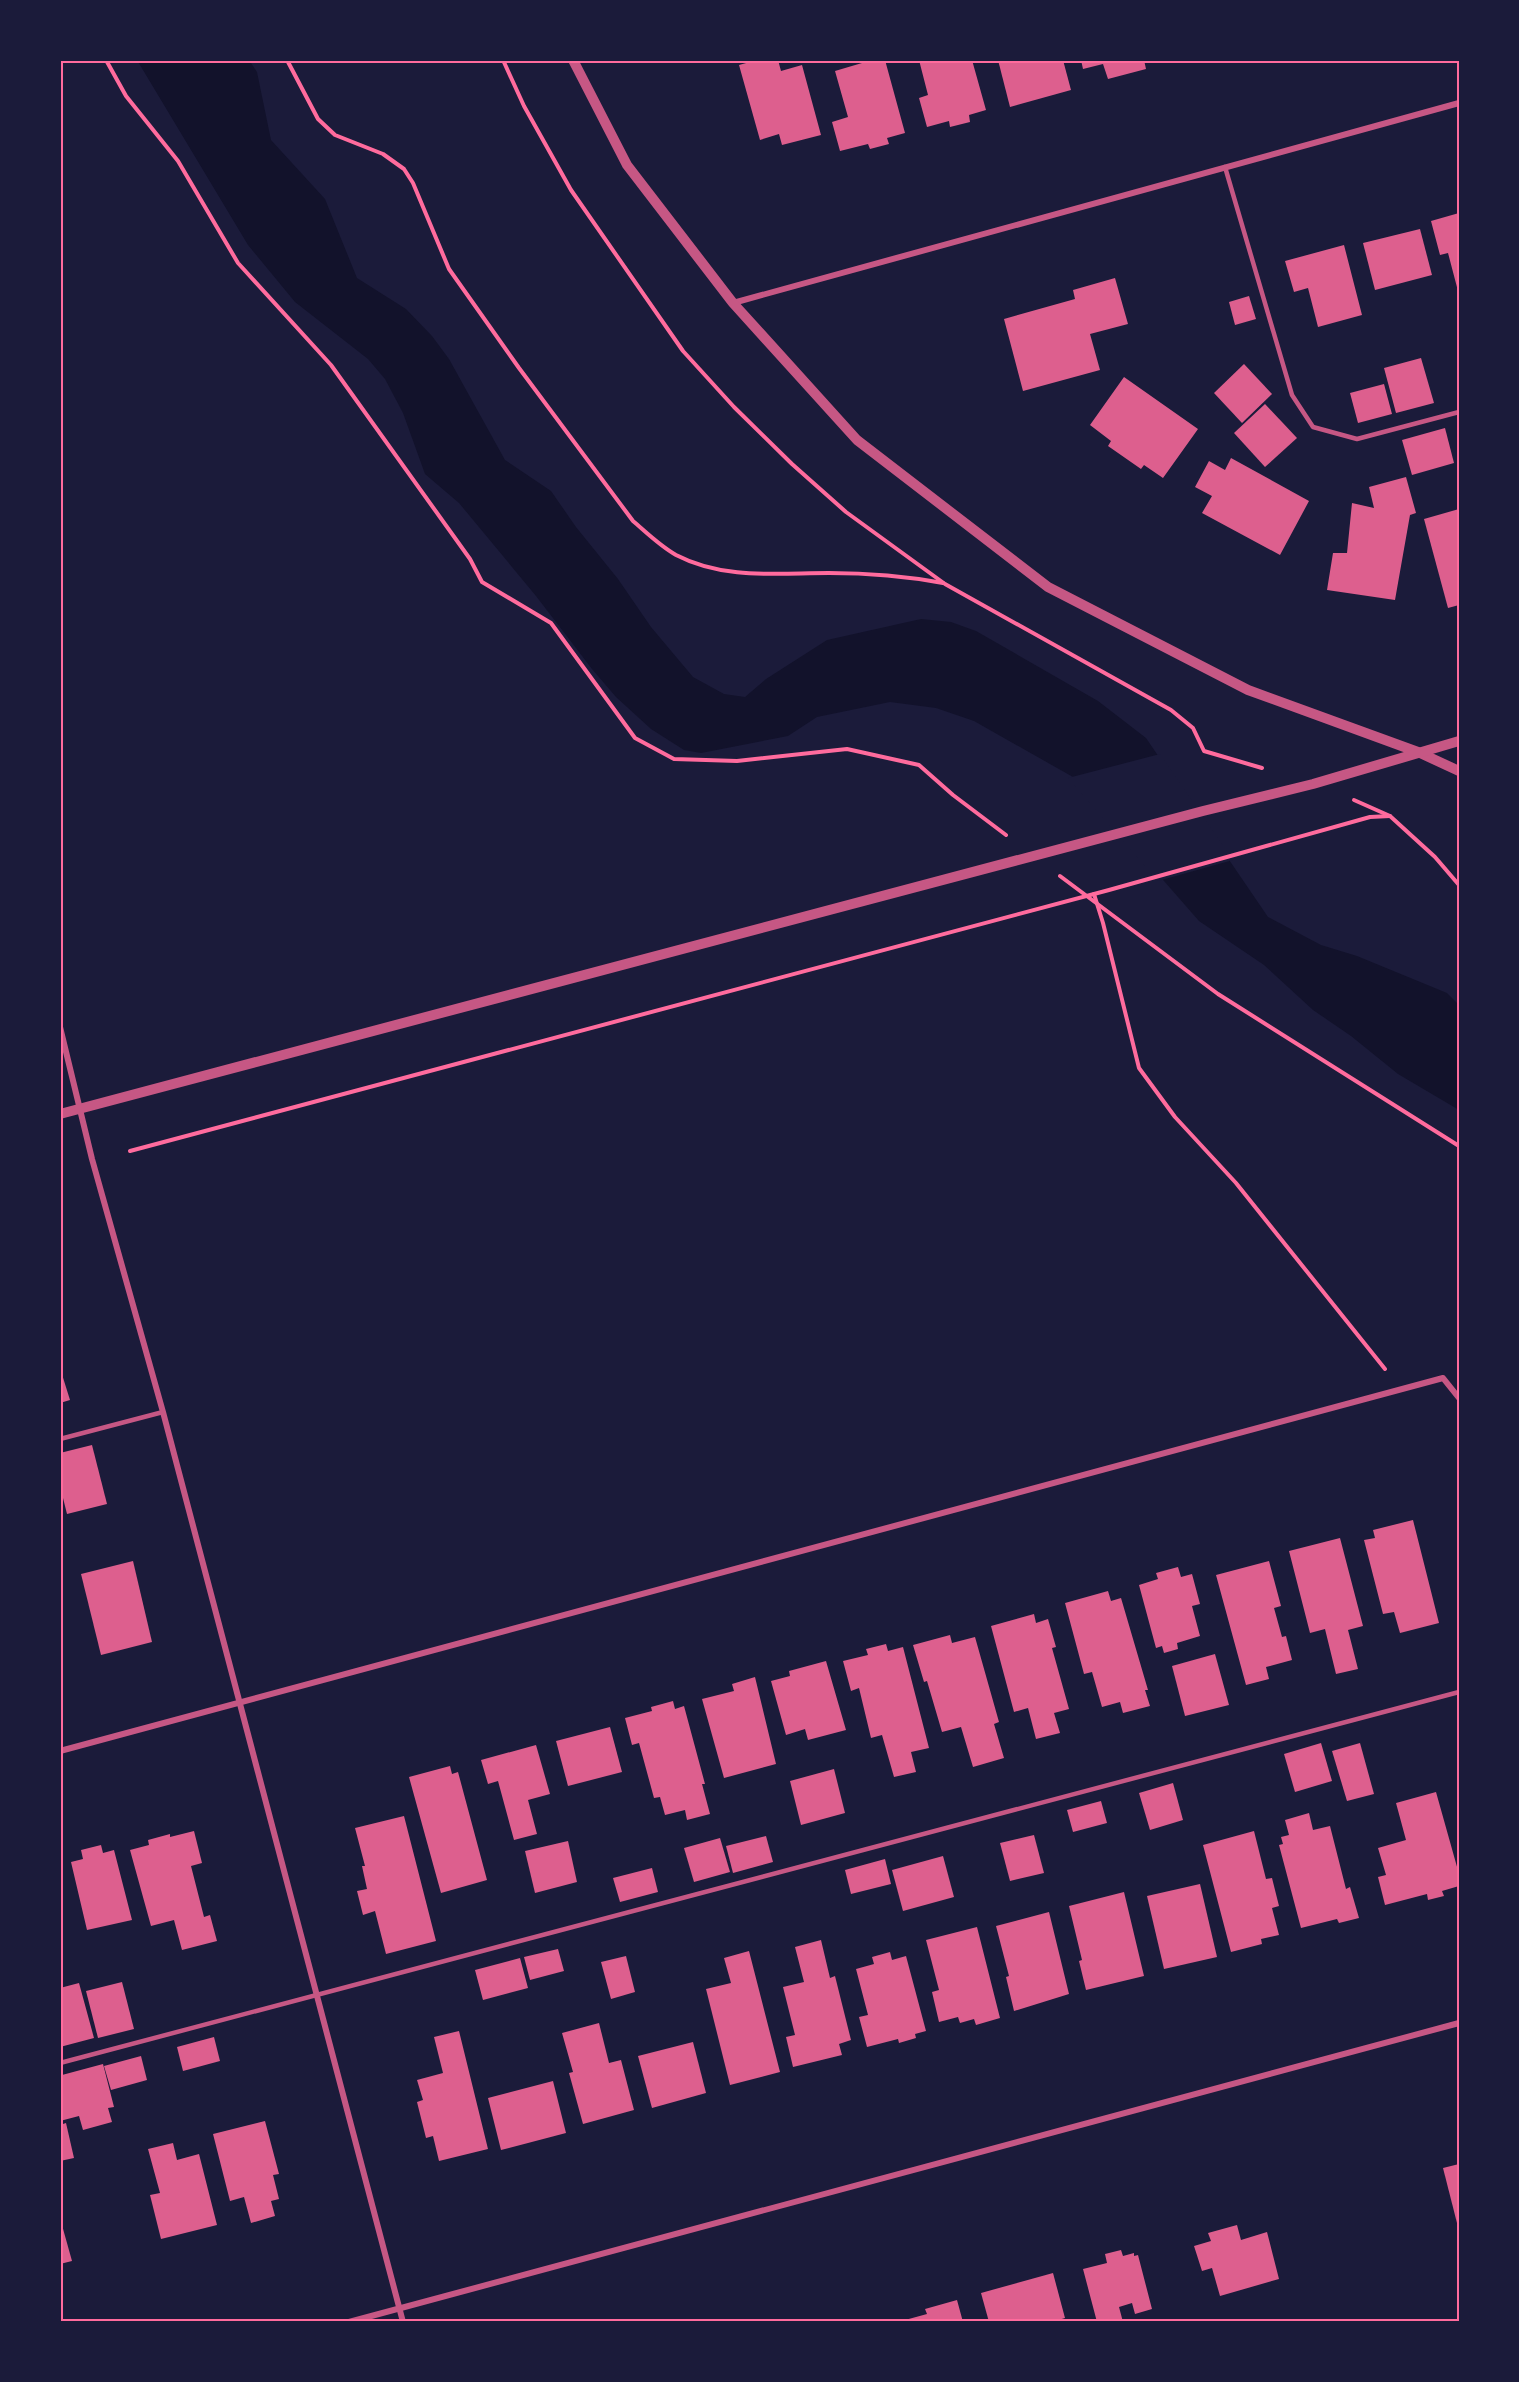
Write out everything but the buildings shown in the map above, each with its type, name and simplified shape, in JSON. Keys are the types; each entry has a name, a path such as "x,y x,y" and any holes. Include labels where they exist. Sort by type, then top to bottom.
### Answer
{"street":[{"path":"573,60 627,165 733,303 857,440 1048,587 1248,690 1418,752 1459,771"},
{"path":"733,303 1459,103"},
{"path":"60,1114 1078,843 1313,784 1459,741"},
{"path":"60,1028 94,1170 163,1412 403,2322"},
{"path":"60,1751 1443,1378 1459,1398"},
{"path":"349,2322 1459,2023"}],"lane":[{"path":"1225,166 1292,395 1313,427 1357,439 1459,412"},
{"path":"60,1438 163,1412"},
{"path":"60,2062 318,1996 1459,1692"}],"path":[{"path":"106,60 126,96 178,161 238,262 331,365 470,559 482,582 550,623 635,738 674,759 737,761 847,749 919,765 953,795 1218,994 1459,1146"},
{"path":"287,60 318,119 335,135 383,154 404,169 413,183 449,269 519,368 633,520 655,541 676,555 697,564 741,573 884,575 945,584"},
{"path":"503,60 524,106 571,190 683,351 734,407 792,464 846,512 945,584 1171,710 1192,728 1204,751"},
{"path":"130,1151 1088,896 1370,817 1390,816 1435,857 1459,885"},
{"path":"1094,894 1139,1068 1175,1117 1236,1183 1385,1369"}],"shaded area":[{"path":"137,60 249,60 257,72 271,140 325,199 357,278 406,309 432,336 449,359 505,460 551,491 576,527 618,579 651,627 693,677 724,694 745,697 766,679 827,640 921,619 951,622 976,631 1098,701 1146,738 1268,917 1321,945 1357,956 1447,993 1459,1005 1459,1110 1398,1074 1351,1036 1313,1010 1264,965 1199,921 1073,777 974,721 936,708 890,702 817,717 788,736 701,753 684,750 651,729 616,697 592,669 536,596 459,503 425,474 403,413 385,379 368,359 295,302 248,245"}],"pier":[{"path":"1160,754 1233,860 1158,881 1068,778"}]}
